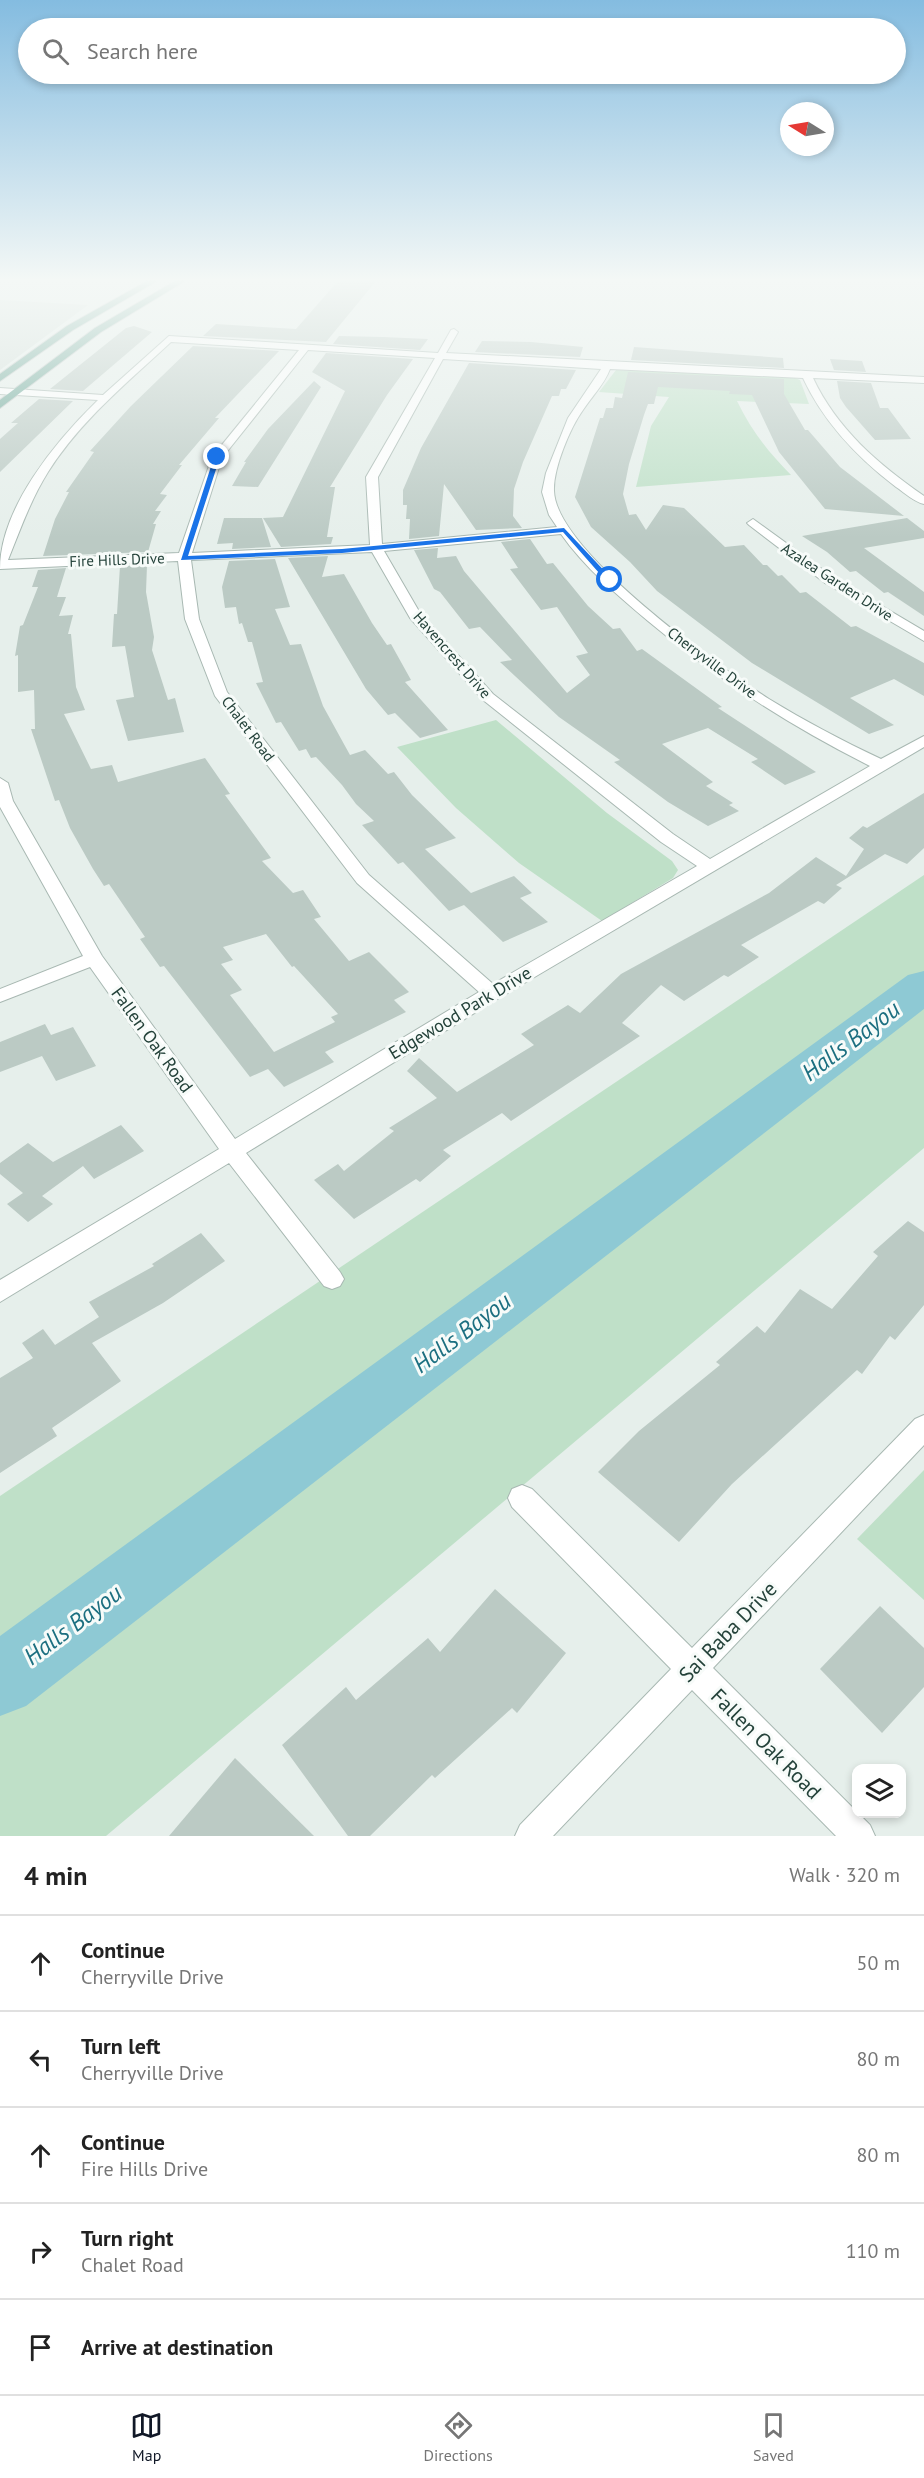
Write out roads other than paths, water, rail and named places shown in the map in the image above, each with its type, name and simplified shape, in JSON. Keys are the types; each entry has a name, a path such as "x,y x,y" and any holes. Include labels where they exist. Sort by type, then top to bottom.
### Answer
{"main road":[{"path":"0,378 16,367"},
{"path":"0,405 49,367"}],"street":[{"path":"0,564 33,489 49,462 81,422 139,367"},
{"name":"Chalet Road","path":"290,367 217,457 184,558 192,619 220,693 363,879 492,993"},
{"name":"Havencrest Drive","path":"435,367 372,477 376,548 415,615 488,697 667,838 709,866"},
{"name":"Cherryville Drive","path":"608,367 600,383 575,414 549,482 548,495 551,507 564,530 610,580 697,654 762,700 826,738 882,766"},
{"path":"627,367 924,380"},
{"path":"806,373 818,401 844,437 883,472 924,501"},
{"path":"0,391 106,398"},
{"name":"Azalea Garden Drive","path":"753,523 829,580 924,637"},
{"path":"376,548 564,530"},
{"name":"Fire Hills Drive","path":"0,564 184,558 376,548"},
{"name":"Edgewood Park Drive","path":"0,1292 492,993 924,741"},
{"name":"Fallen Oak Road","path":"2,796 94,959 232,1151 332,1278"},
{"path":"0,996 94,959"},
{"name":"Sai Baba Drive","path":"531,1836 924,1427"},
{"name":"Fallen Oak Road","path":"522,1498 859,1836"}],"waterway":[{"name":"Halls Bayou","path":"0,1680 924,986"}]}
